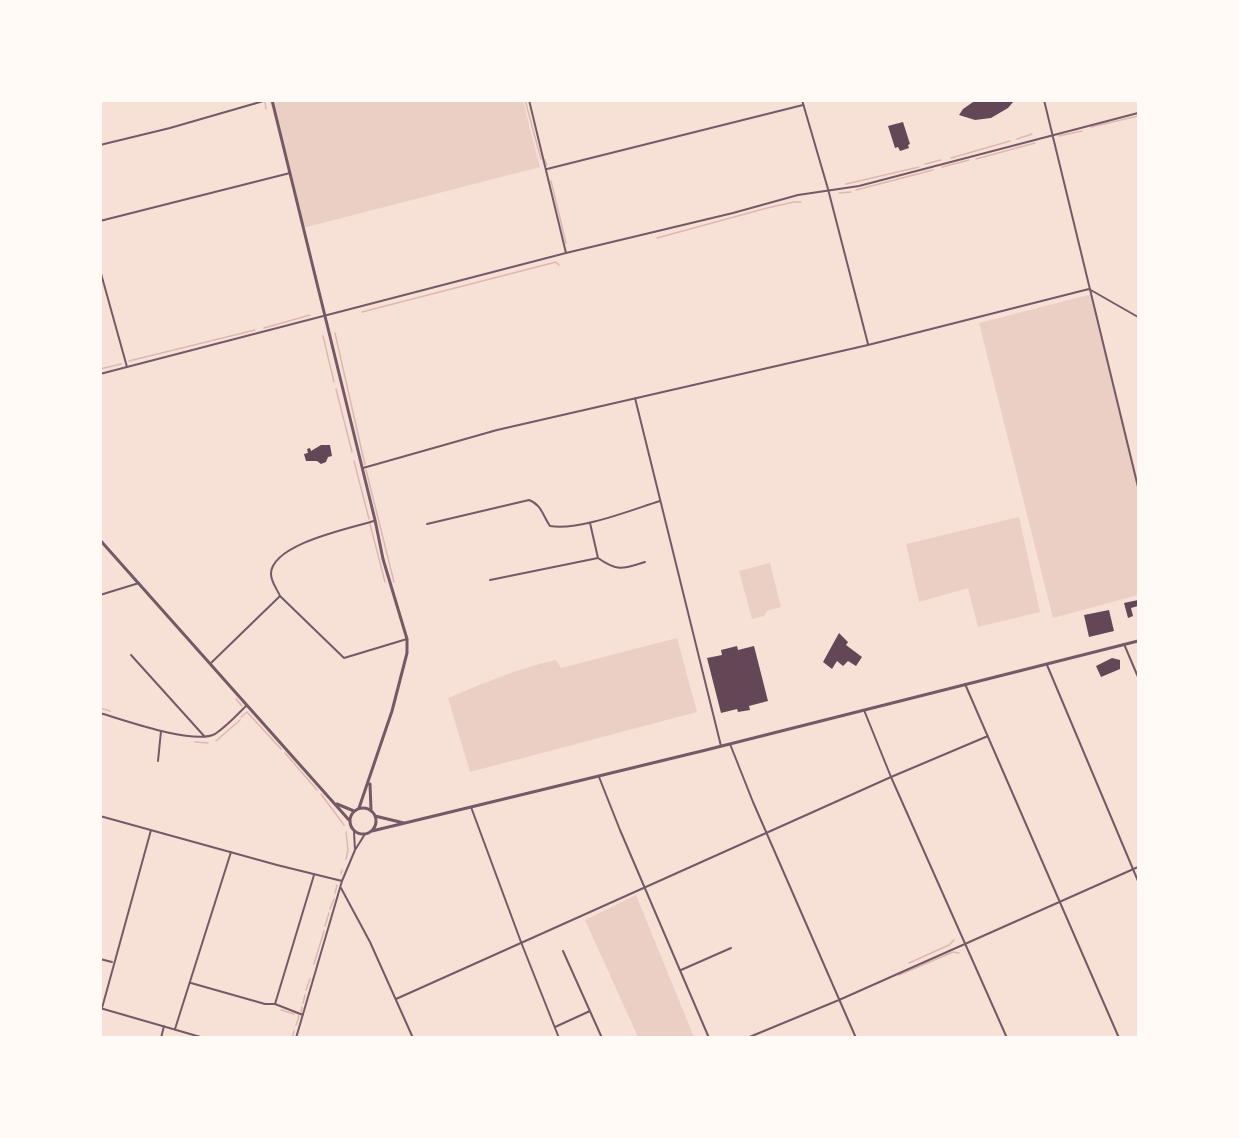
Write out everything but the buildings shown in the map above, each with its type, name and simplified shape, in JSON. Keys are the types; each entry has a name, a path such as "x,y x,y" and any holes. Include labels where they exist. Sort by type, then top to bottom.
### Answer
{"street":[{"path":"100,145 267,100"},
{"path":"272,100 383,559 407,639 407,653 392,711 360,808"},
{"path":"529,100 566,253"},
{"path":"802,100 828,189 868,345"},
{"path":"1044,100 1138,488"},
{"path":"547,169 803,105"},
{"path":"100,374 566,253 798,195 859,186 1138,113"},
{"path":"100,220 290,173"},
{"path":"100,270 127,367"},
{"path":"361,468 497,430 868,345 1089,289 1138,316"},
{"path":"635,398 721,746"},
{"path":"427,524 529,500 541,510 550,526 558,527 590,523 660,501"},
{"path":"375,520 288,550 277,561 272,577 280,596 342,657 349,658 407,639"},
{"path":"590,523 598,558 618,569 645,562"},
{"path":"100,540 349,820 354,832 355,850"},
{"path":"490,580 598,558"},
{"path":"100,595 139,583"},
{"path":"211,663 280,596"},
{"path":"100,609 100,623"},
{"path":"354,832 365,834 599,777 1138,640"},
{"path":"1124,644 1138,677"},
{"path":"131,655 205,737"},
{"path":"1047,663 1138,881"},
{"path":"964,684 1061,901 1119,1038"},
{"path":"100,713 161,731 205,737 221,729 246,706"},
{"path":"864,710 891,777 1007,1038"},
{"path":"158,761 161,731"},
{"path":"396,999 891,777 988,736"},
{"path":"730,744 856,1038"},
{"path":"599,777 709,1038"},
{"path":"369,782 371,811 375,816 376,824 372,831"},
{"path":"335,804 354,811"},
{"path":"471,807 520,942 559,1038"},
{"path":"349,820 354,811 360,808 371,811"},
{"path":"100,816 342,881"},
{"path":"375,816 406,824"},
{"path":"151,830 101,1008 204,1038"},
{"path":"296,1038 342,881 355,850 365,834"},
{"path":"175,1029 231,852"},
{"path":"747,1038 1138,867"},
{"path":"275,1004 314,874"},
{"path":"341,888 370,942 413,1038"},
{"path":"681,970 731,948"},
{"path":"563,951 602,1038"},
{"path":"100,958 113,962"},
{"path":"191,983 265,1005 275,1004 303,1015"},
{"path":"555,1027 590,1011"},
{"path":"161,1038 164,1026"}],"shaded area":[{"path":"270,101 523,101 540,167 303,228"},
{"path":"1092,294 1138,480 1138,595 1053,618 979,323"},
{"path":"1019,517 1040,612 978,627 968,588 919,602 906,544"},
{"path":"770,563 781,607 767,611 764,616 752,619 739,571"},
{"path":"677,638 697,712 470,772 448,698 542,663 556,660 561,668"},
{"path":"636,895 694,1037 638,1037 585,920"}],"waterway":[{"path":"525,100 541,159"},
{"path":"265,102 266,109"},
{"path":"1091,127 1138,116"},
{"path":"1059,136 1082,131"},
{"path":"1017,139 1032,134"},
{"path":"951,158 1010,141"},
{"path":"976,159 1035,143"},
{"path":"545,160 547,165"},
{"path":"925,164 941,160"},
{"path":"942,167 969,160"},
{"path":"846,184 919,167"},
{"path":"856,190 933,170"},
{"path":"551,181 566,243"},
{"path":"839,193 851,192"},
{"path":"657,238 767,208 801,202"},
{"path":"362,312 556,262 559,265"},
{"path":"264,328 310,315"},
{"path":"129,361 255,330"},
{"path":"335,333 365,465"},
{"path":"323,336 334,382"},
{"path":"100,369 121,364"},
{"path":"336,389 352,452"},
{"path":"354,461 369,519"},
{"path":"366,470 394,582"},
{"path":"370,524 385,582"},
{"path":"236,699 242,706"},
{"path":"100,708 110,711"},
{"path":"241,717 247,712 281,749"},
{"path":"216,741 240,720"},
{"path":"195,742 208,743"},
{"path":"285,753 317,790"},
{"path":"321,794 344,825"},
{"path":"346,832 348,850 346,859"},
{"path":"341,874 342,870"},
{"path":"335,893 337,885"},
{"path":"330,909 334,899"},
{"path":"325,926 329,913"},
{"path":"314,964 324,931"},
{"path":"909,963 949,945 954,940"},
{"path":"899,975 953,952 959,953"},
{"path":"306,990 310,979"},
{"path":"303,1003 305,995"},
{"path":"301,1012 302,1007"},
{"path":"281,1010 294,1014"},
{"path":"296,1025 299,1017"},
{"path":"292,1038 294,1031"}]}
